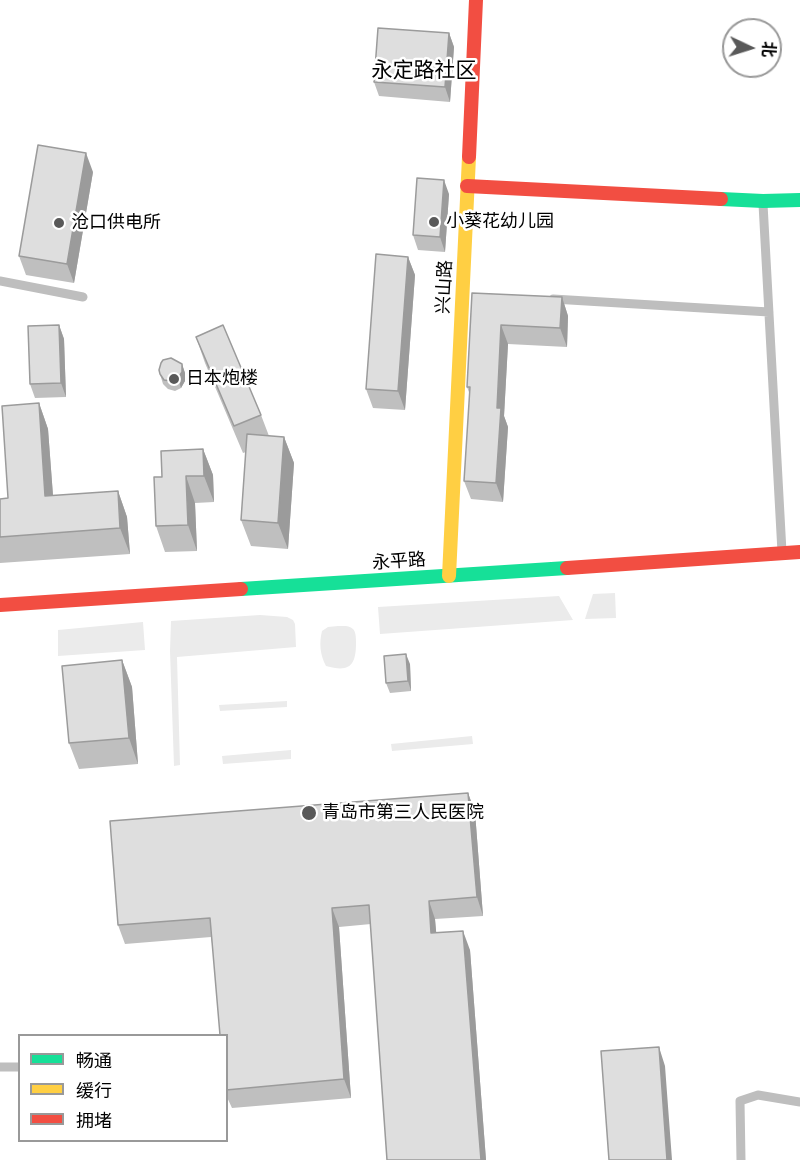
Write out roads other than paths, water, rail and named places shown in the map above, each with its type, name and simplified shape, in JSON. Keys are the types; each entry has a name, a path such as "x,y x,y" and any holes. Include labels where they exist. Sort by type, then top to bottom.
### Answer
{"street":[{"name":"兴山路","path":"449,576 468,294 467,186 476,0"},
{"path":"467,186 763,201 800,200"},
{"name":"永平路","path":"0,605 800,552"}],"lane":[{"path":"763,201 782,553"},
{"path":"0,281 83,297"},
{"path":"545,299 769,312"},
{"path":"0,1067 18,1067"},
{"path":"741,1160 740,1101 758,1095 800,1102"}],"place":[{"name":"小葵花幼儿园","path":"434,222"},
{"name":"沧口供电所","path":"59,223"},
{"name":"日本炮楼","path":"174,379"},
{"name":"青岛市第三人民医院","path":"309,813"}],"district":[{"name":"永定路社区","path":"424,71"}]}
